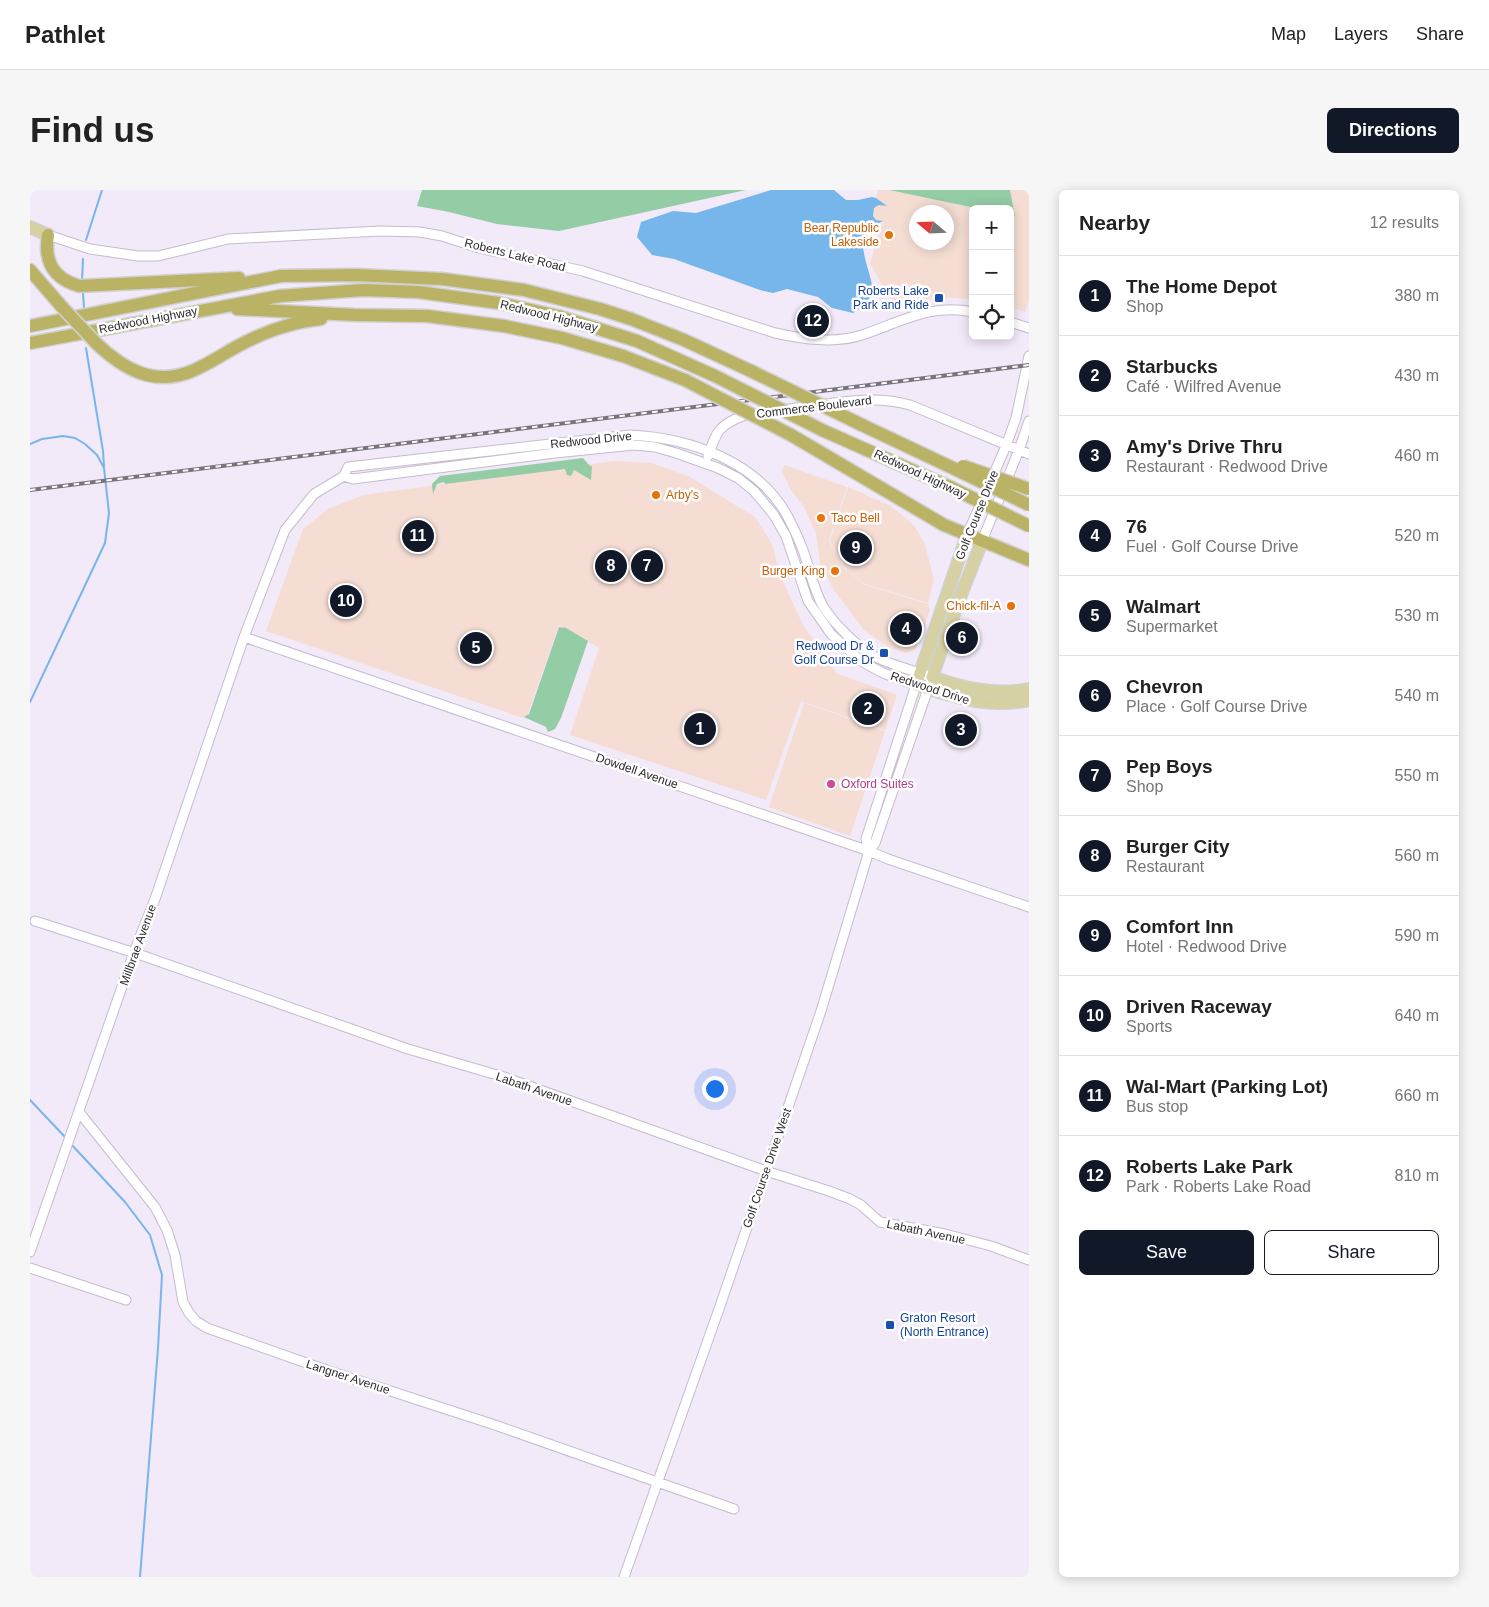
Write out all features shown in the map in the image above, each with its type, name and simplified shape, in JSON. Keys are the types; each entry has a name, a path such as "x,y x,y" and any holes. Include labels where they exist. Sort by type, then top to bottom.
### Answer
{"highway":[{"path":"48,234 46,248 48,261 61,278 79,286 149,281 281,276"},
{"path":"30,270 62,307 112,358 135,371 159,377 173,377 191,372 261,336 314,320 355,315"},
{"name":"Redwood Highway","path":"30,326 281,276 442,279 524,290 600,309 684,340 862,425 958,467 1029,505"},
{"name":"Redwood Highway","path":"30,343 280,296 337,291 391,290 446,295 526,308 586,324 637,341 715,376 822,430 950,487 1029,526"},
{"path":"219,307 272,312 427,316 504,326 562,338 623,356 685,380 791,435 944,525 1029,560"},
{"path":"958,467 1029,489"}],"main road":[{"path":"30,227 48,234"},
{"name":"Golf Course Drive","path":"922,687 920,673 967,536"},
{"name":"Golf Course Drive","path":"932,677 982,541"},
{"name":"Redwood Drive","path":"932,677 985,692 1012,692 1029,689"},
{"name":"Redwood Drive","path":"922,687 974,702 1013,704 1029,700"}],"street":[{"name":"Roberts Lake Road","path":"48,234 68,243 90,249 138,256 158,256 228,239 380,231 420,232 442,236 479,248 583,271 775,333 797,338 842,339 861,335 930,310 959,309 969,311"},
{"path":"1014,323 1029,328"},
{"name":"Golf Course Drive","path":"967,536 1006,446 1016,418 1029,356"},
{"name":"Commerce Boulevard","path":"706,463 715,436 720,428 730,421 745,415 858,400 880,399 910,405 1029,454"},
{"name":"Golf Course Drive","path":"982,541 1029,421"},
{"name":"Redwood Drive","path":"244,636 285,530 314,494 344,476 348,467 630,435 666,439 710,451 740,466 767,488 789,519 806,557 823,605 840,627 877,658 932,677"},
{"name":"Redwood Drive","path":"344,476 353,479 555,453 634,445 655,447 706,463 738,478 759,496 774,515 786,536 808,601 832,634 861,661 883,673 922,687"},
{"path":"759,496 767,488"},
{"path":"795,560 806,557"},
{"path":"832,634 840,627"},
{"name":"Dowdell Avenue","path":"244,636 1029,907"},
{"name":"Millbrae Avenue","path":"30,1252 134,952 155,899 244,636"},
{"name":"Golf Course Drive West","path":"624,1577 821,1011 869,851 866,840 922,687 932,677"},
{"name":"Labath Avenue","path":"35,921 134,952 408,1049 504,1077 766,1171 850,1199 861,1205 880,1222 936,1232 991,1246 1029,1260"},
{"name":"Langner Avenue","path":"79,1112 155,1207 167,1230 175,1255 183,1302 196,1321 207,1328 323,1369 495,1425 734,1509"},
{"path":"30,1268 126,1300"}],"shaded area":[{"path":"878,190 889,190 969,207 969,299 934,297 897,307 887,294 870,263 883,222 876,220 873,216 874,208 879,205 886,205 876,198"},
{"path":"1010,190 1029,190 1029,300 1025,312 1014,308 1015,215"},
{"path":"615,461 651,463 688,476 755,517 772,544 780,575 803,625 836,673 897,695 885,730 801,701 766,800 570,735 599,648 559,625 526,719 266,631 303,529 328,509 363,495"},
{"path":"784,465 847,487 829,541 844,568 865,585 928,604 930,610 916,649 905,653 887,646 864,630 834,590 820,564 816,533 804,507 791,490 782,471"},
{"path":"848,487 891,506 915,526 925,545 934,579 928,603 865,584 845,568 830,541"},
{"path":"804,703 885,731 850,836 769,807"}],"green space":[{"path":"422,190 746,190 559,231 497,224 417,206"},
{"path":"889,190 1010,190 1013,205 969,205 969,207"},
{"path":"583,458 592,466 591,480 574,470 571,476 567,475 565,469 445,484 444,482 437,484 433,494 432,484 440,476"},
{"path":"559,627 566,628 588,641 561,718 555,729 548,732 546,727 524,717 529,714"}],"water":[{"path":"771,190 834,190 846,200 872,197 887,206 879,205 874,208 873,216 876,220 883,221 868,229 864,236 863,250 872,287 867,304 853,313 832,308 818,297 787,289 773,293 760,290 674,259 652,255 637,237 641,222 673,211 696,213"}],"waterway":[{"path":"86,240 102,190"},
{"path":"82,280 83,259"},
{"path":"83,293 84,308"},
{"path":"86,348 104,466"},
{"path":"30,444 42,439 63,436 75,438 85,444 97,455 104,468 109,513 105,543 30,702"},
{"path":"30,1100 66,1138"},
{"path":"71,1144 125,1202 150,1235 162,1275 140,1577"}],"railway":[{"path":"30,490 1029,365"}],"place":[{"name":"Bear Republic Lakeside","path":"889,235"},
{"name":"Roberts Lake Park and Ride","path":"939,298"},
{"name":"Roberts Lake Park","path":"813,321"},
{"name":"Arby's","path":"656,495"},
{"name":"Taco Bell","path":"821,518"},
{"name":"Wal-Mart (Parking Lot)","path":"418,536"},
{"name":"Comfort Inn","path":"856,548"},
{"name":"Burger City","path":"611,566"},
{"name":"Pep Boys","path":"647,566"},
{"name":"Burger King","path":"835,571"},
{"name":"Driven Raceway","path":"346,601"},
{"name":"Chick-fil-A","path":"1011,606"},
{"name":"76","path":"906,629"},
{"name":"Chevron","path":"962,638"},
{"name":"Walmart","path":"476,648"},
{"name":"Redwood Dr & Golf Course Dr","path":"884,653"},
{"name":"Starbucks","path":"868,709"},
{"name":"The Home Depot","path":"700,729"},
{"name":"Amy's Drive Thru","path":"961,730"},
{"name":"Oxford Suites","path":"831,784"},
{"name":"Graton Resort (North Entrance)","path":"890,1325"}]}
